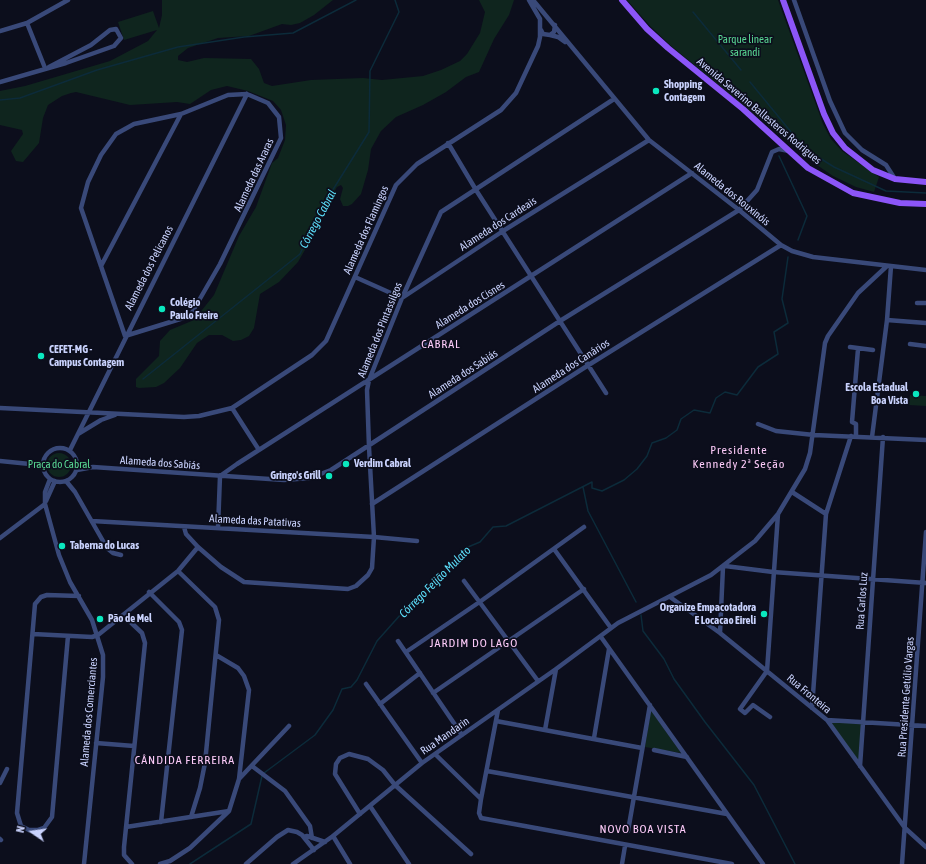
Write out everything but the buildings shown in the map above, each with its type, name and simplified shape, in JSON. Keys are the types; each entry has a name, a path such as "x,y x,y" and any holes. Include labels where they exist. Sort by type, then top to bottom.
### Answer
{"main road":[{"name":"Avenida Severino Ballesteros Rodrigues","path":"622,0 647,29 668,48 743,109 808,168 853,193 900,203 926,204"},
{"path":"783,0 824,114 833,134 845,148 873,170 895,179 926,182"}],"street":[{"path":"0,31 27,23 68,0"},
{"path":"530,0 538,15 540,28 543,34 549,35 554,32 553,23 544,21 540,28"},
{"name":"Alameda dos Rouxinóis","path":"533,0 553,23 572,49 649,140 740,210 780,245 813,257 926,270"},
{"path":"794,0 830,101 845,133 862,150 886,165 895,179"},
{"path":"27,23 47,68"},
{"name":"Alameda dos Flamingos","path":"0,408 184,417 214,414 232,408 321,348 355,277 396,185 417,164 508,104 519,89 538,46 540,28"},
{"path":"0,82 47,68 114,46 121,38 116,29 110,30 92,45 47,68"},
{"name":"Alameda dos Flamingos","path":"538,46 549,35"},
{"name":"Alameda dos Rouxinóis","path":"549,35 561,38 572,49"},
{"name":"Alameda das Araras","path":"247,94 268,103 279,117 281,138 220,264 190,316 125,336 81,208 88,182 100,155 116,134 134,124 181,114 228,95 247,94"},
{"name":"Alameda dos Pelicanos","path":"70,450 125,336 247,94"},
{"name":"Alameda dos Pintassilgos","path":"184,527 186,534 198,547 220,567 244,582 348,588 356,586 372,568 374,537 367,390 369,380 402,298 441,212 614,99"},
{"path":"101,266 181,114"},
{"name":"Alameda dos Cardeais","path":"402,298 503,231 649,140"},
{"path":"448,143 530,277 606,393"},
{"name":"Alameda dos Sabiás","path":"77,463 89,467 284,480 310,478 331,470 369,447 560,321 740,210 757,190 772,152 779,149 789,151"},
{"name":"Alameda dos Cisnes","path":"220,476 692,173"},
{"name":"Alameda dos Canários","path":"372,504 780,245"},
{"path":"872,437 887,320 889,266"},
{"name":"Rua Mandarin","path":"293,864 333,836 422,763 601,637 611,628 639,611 670,597 724,567 755,541 778,514 792,492 810,453 814,435 825,343 828,336 858,293 889,266"},
{"path":"355,277 402,298"},
{"path":"917,303 926,303"},
{"path":"887,320 926,324"},
{"path":"910,344 926,346"},
{"path":"850,347 873,350"},
{"path":"812,708 826,514 856,424 852,422 858,349"},
{"path":"232,408 259,450"},
{"path":"78,434 101,420 118,414"},
{"path":"758,424 776,430 814,435 926,440"},
{"name":"Rua Carlos Luz","path":"860,766 883,437"},
{"path":"62,448 70,450 75,456 77,463 76,470 71,478 66,481 55,481 50,479 44,468 44,460 48,453 52,450 62,448"},
{"path":"30,464 44,460"},
{"path":"0,461 30,464 44,468"},
{"name":"Alameda dos Sabiás","path":"76,470 89,467"},
{"path":"218,528 220,476"},
{"path":"71,478 75,492"},
{"name":"Alameda dos Comerciantes","path":"50,479 45,492 46,503 63,567 98,635 103,666 84,864"},
{"path":"0,538 46,503 55,481"},
{"path":"66,481 75,492 110,551 121,555"},
{"path":"792,492 826,514"},
{"path":"770,717 754,705 745,713 740,709 767,671 778,514"},
{"name":"Alameda das Patativas","path":"92,521 374,537 418,542"},
{"path":"406,652 481,601 584,527"},
{"name":"Rua Presidente Getúlio Vargas","path":"902,864 924,583 926,532"},
{"path":"33,634 92,637 98,635 149,592 178,571 198,547"},
{"path":"554,549 611,628"},
{"path":"720,633 724,567 924,583"},
{"path":"178,571 215,607 219,625 205,763 200,788 191,817"},
{"path":"464,581 481,601 538,681"},
{"path":"433,693 584,589"},
{"path":"149,592 179,622 182,630 161,822"},
{"path":"68,636 52,817 44,828 29,830 21,826 17,813 35,604 41,597 47,595 78,596"},
{"name":"Rua Fronteira","path":"670,597 720,633 827,720 905,828 926,847"},
{"path":"123,615 142,634 145,643 124,855 132,864"},
{"path":"601,637 763,864"},
{"path":"398,642 462,735"},
{"path":"594,738 609,649"},
{"path":"160,864 170,861 190,848 229,811 239,779 249,690 244,676 238,668 216,655"},
{"path":"545,730 556,669"},
{"path":"380,704 420,673"},
{"path":"366,684 422,763"},
{"path":"628,831 650,704"},
{"path":"498,710 481,799 479,813 481,818 625,846 732,864"},
{"path":"827,720 926,726"},
{"path":"496,721 642,748"},
{"path":"239,779 289,726"},
{"path":"96,742 134,746"},
{"path":"654,750 687,757"},
{"path":"360,814 335,774 336,764 340,758 349,754 368,759 383,770 395,785 471,854"},
{"path":"435,754 481,799"},
{"path":"252,766 285,790 310,826 312,838"},
{"path":"0,783 7,769"},
{"path":"487,771 727,814"},
{"path":"370,806 409,864"},
{"path":"126,827 229,811"},
{"path":"246,864 283,832 292,830 304,837 314,850"},
{"path":"333,836 350,864"},
{"path":"304,837 325,842"},
{"path":"622,864 625,846"}],"green space":[{"path":"162,0 333,0 314,15 300,23 291,25 282,24 249,36 218,38 188,48 178,56 178,60 187,62 204,58 251,59 259,69 264,83 272,86 311,80 363,78 382,80 423,76 441,70 460,61 467,54 480,33 485,12 479,0 514,0 509,15 494,39 479,72 466,77 446,92 423,105 396,117 381,131 371,149 368,170 361,194 352,204 343,206 340,199 343,188 341,185 337,187 328,203 317,229 298,262 279,282 260,294 254,328 249,336 241,340 233,341 222,335 209,335 197,343 180,368 164,383 156,387 139,388 136,387 136,379 159,356 160,341 170,330 194,320 214,295 239,236 256,207 272,163 278,158 285,140 286,125 281,110 273,101 248,91 227,86 211,90 190,104 177,102 130,105 76,92 71,93 62,96 48,105 43,118 39,143 23,162 16,161 11,151 23,134 22,130 0,125 0,91 25,86 110,61 148,41 157,30 124,40 118,22 153,11 159,28 162,15"},
{"name":"Parque linear sarandi","path":"627,0 778,0 823,124 831,139 842,151 879,177 874,192 856,187 833,176 814,163 670,45 650,26"},
{"path":"910,395 926,396 926,406 909,405"},
{"name":"Praça do Cabral","path":"59,453 68,456 71,465 68,474 59,477 50,474 47,465 50,456"},
{"path":"651,710 681,753 645,747"},
{"path":"827,720 863,721 860,766"}],"waterway":[{"name":"Córrego Cabral","path":"0,100 20,98 97,70 178,47 244,37 293,33 356,0"},
{"name":"Córrego Cabral","path":"143,379 300,254 319,212 369,132 370,71 399,12 395,0"},
{"path":"693,12 741,70"},
{"name":"Córrego Feijão Mulato","path":"750,82 796,138 818,157 834,167 886,191 926,193"},
{"name":"Córrego Feijão Mulato","path":"779,156 807,216 798,240"},
{"name":"Córrego Feijão Mulato","path":"264,773 315,735 333,710 342,689 351,687 357,680 377,641 410,604 431,587 440,575 468,547 480,542 493,527 506,526 592,482 592,488 602,491 624,480 637,469 647,456 652,443 666,438 677,430 681,419 694,410 710,413 716,398 725,392 737,395 758,367 778,354 774,332 788,323 782,299 788,257"},
{"path":"583,487 588,511 636,602"},
{"path":"641,615 643,631 664,659 674,679 754,785 795,864"},
{"name":"Córrego Feijão Mulato","path":"190,864 251,824 262,776"}],"place":[{"name":"Shopping Contagem","path":"656,91"},
{"name":"Colégio Paulo Freire","path":"162,309"},
{"name":"CEFET-MG - Campus Contagem","path":"41,356"},
{"name":"Escola Estadual Boa Vista","path":"916,394"},
{"name":"Verdim Cabral","path":"346,464"},
{"name":"Gringo's Grill","path":"329,476"},
{"name":"Taberna do Lucas","path":"62,546"},
{"name":"Organize Empacotadora E Locacao Eireli","path":"764,614"},
{"name":"Pão de Mel","path":"100,619"}],"district":[{"name":"CABRAL","path":"441,344"},
{"name":"Presidente Kennedy 2ª Seção","path":"739,457"},
{"name":"JARDIM DO LAGO","path":"474,643"},
{"name":"CÂNDIDA FERREIRA","path":"185,760"},
{"name":"NOVO BOA VISTA","path":"643,829"}]}
